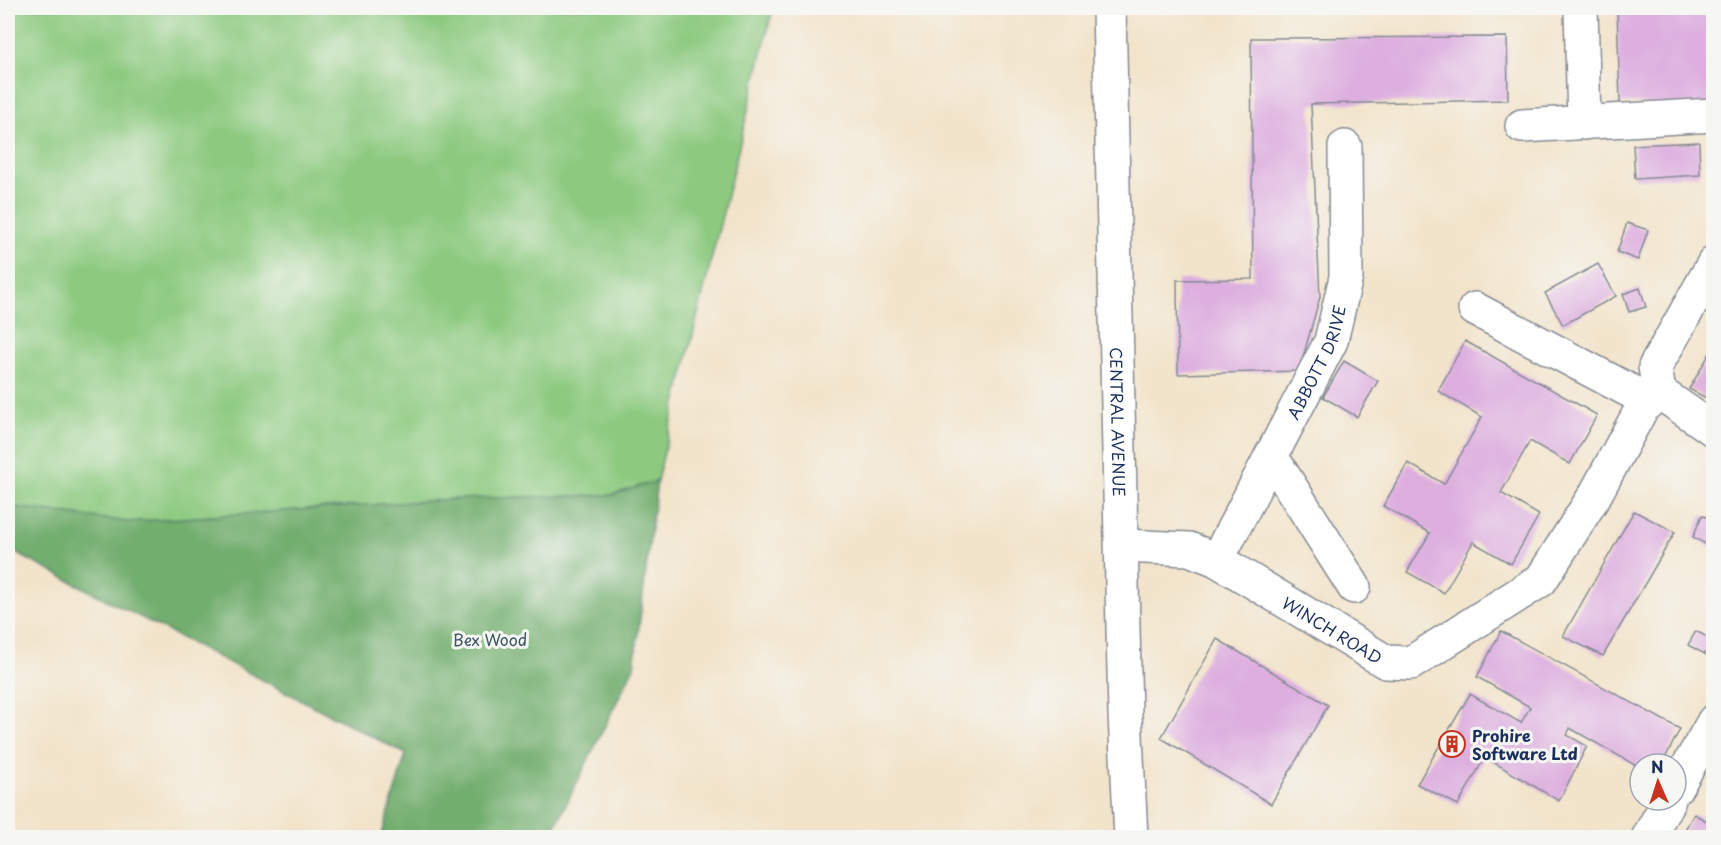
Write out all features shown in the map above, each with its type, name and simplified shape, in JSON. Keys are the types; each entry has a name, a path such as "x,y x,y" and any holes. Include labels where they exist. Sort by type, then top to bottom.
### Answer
{"lane":[{"name":"CENTRAL AVENUE","path":"1109,8 1125,715 1131,837"},
{"path":"1581,8 1584,123"},
{"path":"1521,126 1713,114"},
{"name":"ABBOTT DRIVE","path":"1217,560 1330,341 1346,277 1345,147"},
{"path":"1654,397 1655,367 1713,263"},
{"path":"1475,309 1654,397 1713,430"},
{"name":"WINCH ROAD","path":"1122,546 1189,549 1217,560 1386,662 1411,663 1541,580 1595,495 1642,408 1654,397"},
{"path":"1271,456 1354,587"},
{"path":"1688,766 1713,721"},
{"path":"1648,837 1662,812"}],"green space":[{"path":"8,8 773,8 657,481 611,495 456,499 128,522 8,506"},
{"name":"Bex Wood","path":"657,481 634,667 550,837 381,837 406,754 8,549 8,506 128,522 456,499 611,495"}],"building":[{"path":"1617,8 1714,8 1714,105 1620,103"},
{"path":"1507,37 1508,100 1311,104 1320,297 1299,371 1178,374 1177,280 1253,279 1251,38"},
{"path":"1699,142 1700,175 1635,179 1633,145"},
{"path":"1627,223 1648,230 1638,260 1617,252"},
{"path":"1598,264 1616,296 1563,325 1545,293"},
{"path":"1640,288 1646,307 1629,312 1623,294"},
{"path":"1465,341 1597,415 1570,464 1530,441 1501,493 1539,515 1511,564 1473,542 1444,593 1407,572 1430,533 1383,506 1408,463 1444,484 1482,417 1438,391"},
{"path":"1714,346 1714,402 1689,389"},
{"path":"1344,361 1378,381 1357,417 1323,397"},
{"path":"1634,511 1675,532 1603,656 1563,636"},
{"path":"1702,515 1714,521 1714,549 1693,537"},
{"path":"1501,631 1680,729 1668,752 1628,752 1628,761 1570,728 1567,735 1587,746 1559,801 1485,757 1458,805 1417,784 1470,694 1521,723 1530,707 1477,677"},
{"path":"1696,631 1714,641 1714,659 1688,645"},
{"path":"1217,639 1328,705 1271,804 1161,738"},
{"path":"1694,814 1714,825 1714,838 1680,838"}],"place":[{"name":"Prohire Software Ltd","path":"1452,744"}]}
